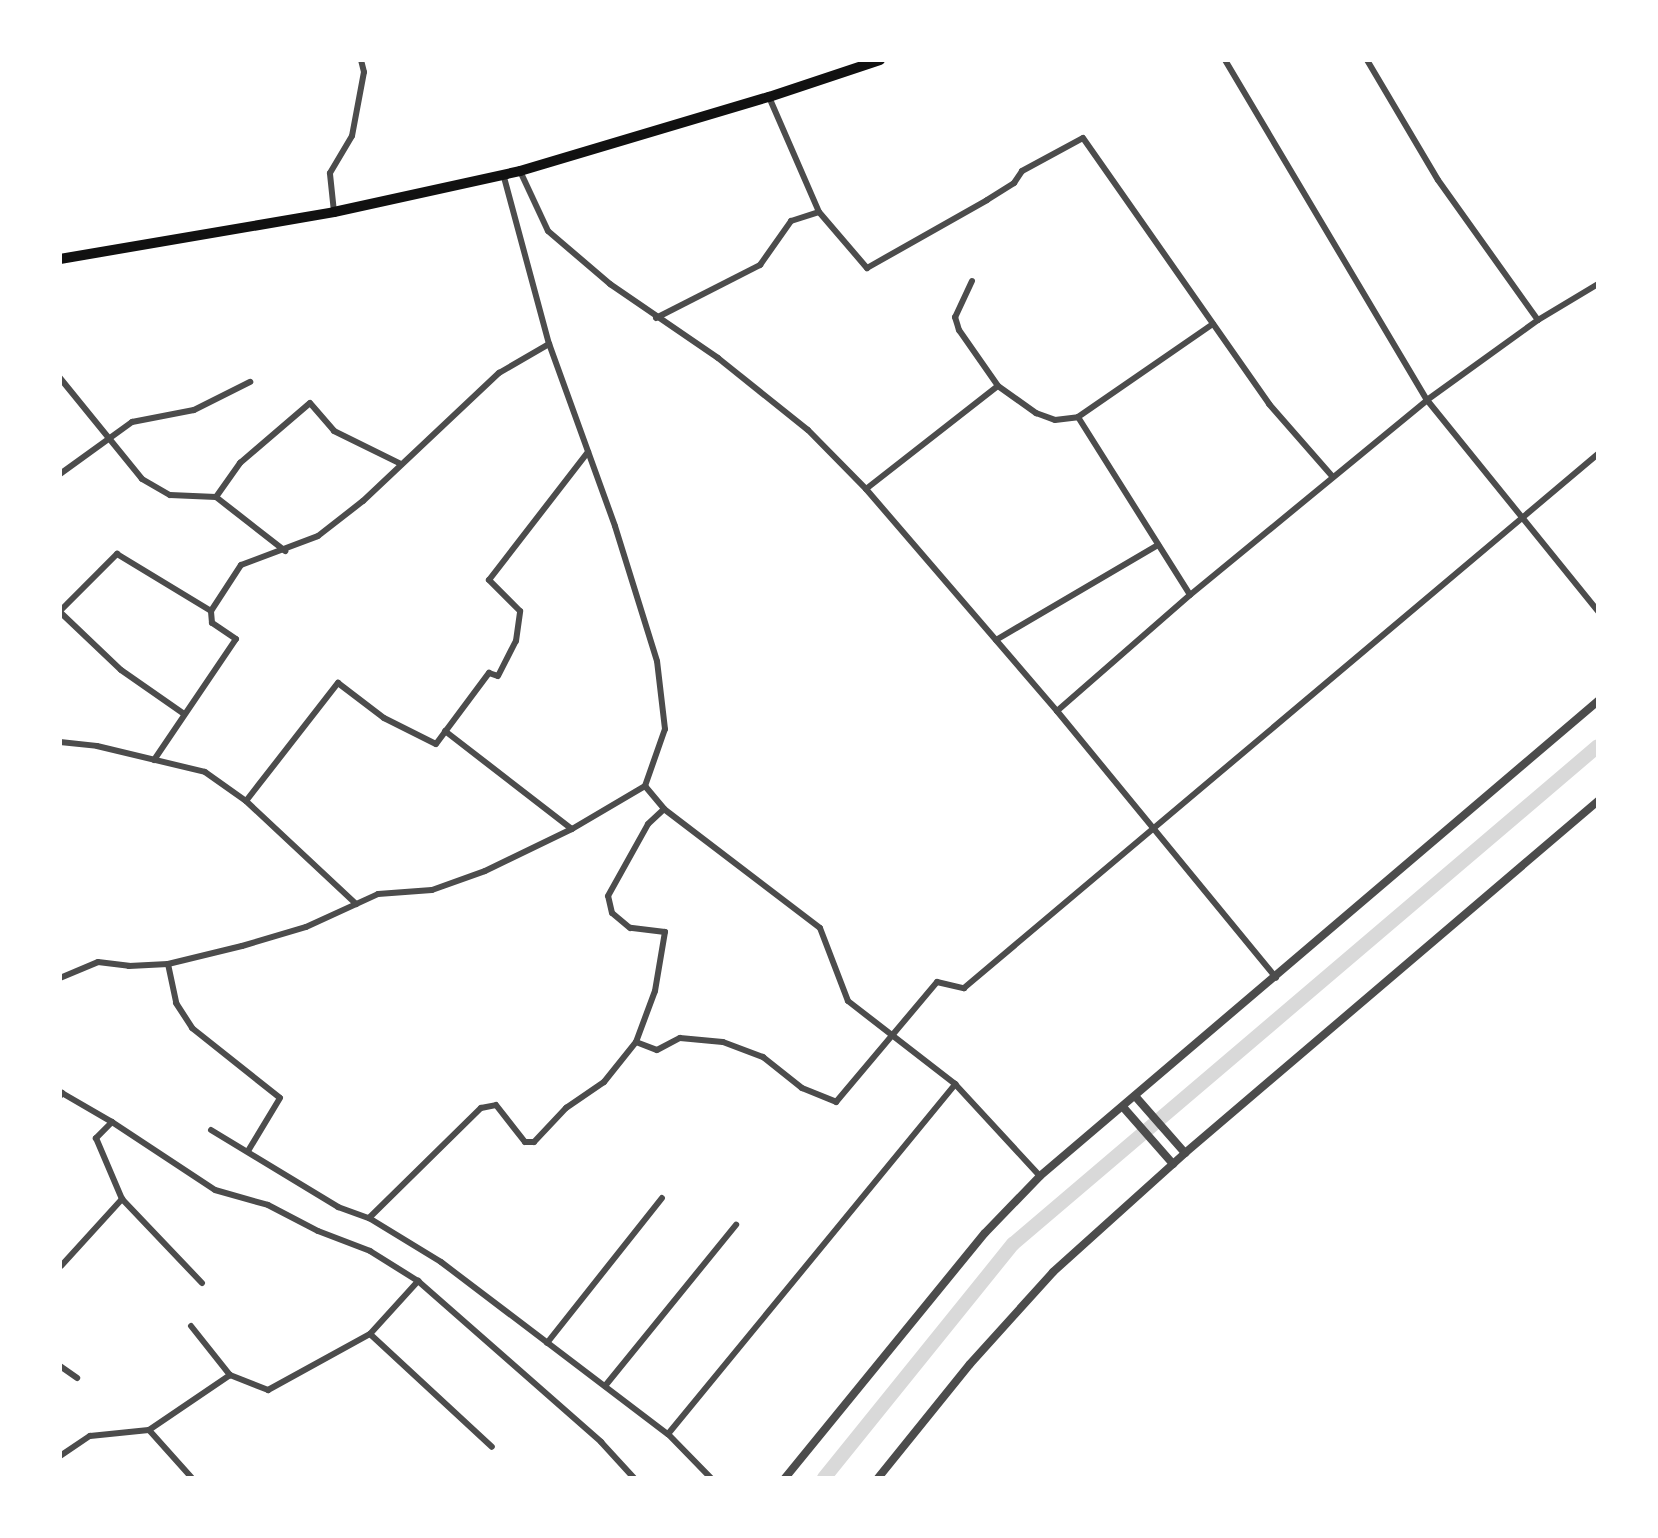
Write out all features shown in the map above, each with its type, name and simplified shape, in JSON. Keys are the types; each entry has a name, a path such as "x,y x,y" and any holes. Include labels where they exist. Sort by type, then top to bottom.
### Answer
{"main road":[{"path":"60,259 334,212 520,171 769,97 880,60"}],"street":[{"path":"334,212 330,173 352,136 364,72 361,60"},
{"path":"1225,60 1427,400 1598,611"},
{"path":"1367,60 1438,180 1538,320"},
{"path":"769,97 819,212 867,268 987,200 1014,183 1022,171 1083,138 1269,404 1332,476"},
{"path":"520,171 548,231 656,318 718,358 808,430 866,489 1057,711 1276,978"},
{"path":"60,978 98,962 129,966 168,964 306,927 378,894 432,890 485,871 572,829 645,786 665,729 657,661 549,344 503,174"},
{"path":"656,318 760,265 791,221 819,212"},
{"path":"972,281 955,317 959,330 998,386 1036,413 1055,420 1078,417 1213,324"},
{"path":"1057,711 1190,595 1427,400 1538,320 1598,284"},
{"path":"154,760 236,639 212,623 211,611 241,565 285,551 318,536 499,373 549,344"},
{"path":"60,378 142,479 170,495 216,497 285,551"},
{"path":"60,474 132,422 194,410 250,382"},
{"path":"866,489 998,386"},
{"path":"216,497 240,463 310,403 334,431 401,464"},
{"path":"1078,417 1190,595"},
{"path":"246,801 338,683 384,718 436,744 489,673 498,676 516,641 520,611 489,580 588,452"},
{"path":"636,1042 657,1050 680,1038 723,1042 763,1057 802,1088 836,1102 937,982 964,988 1598,454"},
{"path":"996,640 1158,545"},
{"path":"184,714 121,670 60,612 117,554 211,611"},
{"path":"785,1478 985,1233 1040,1176 1598,701"},
{"path":"445,731 572,829"},
{"path":"60,742 97,746 205,772 246,801 356,904"},
{"path":"645,786 664,809 820,928 848,1001 955,1084 1040,1176"},
{"path":"878,1478 970,1364 1053,1272 1185,1153 1598,801"},
{"path":"369,1218 481,1108 496,1105 525,1142 534,1142 566,1108 604,1082 636,1042 655,991 665,932 630,928 612,913 608,896 648,824 664,809"},
{"path":"168,964 176,1003 192,1028 280,1098 248,1151"},
{"path":"668,1434 955,1084"},
{"path":"60,1096 62,1093 112,1122 215,1190 268,1205 318,1231 370,1251 418,1281 601,1442 634,1478"},
{"path":"1135,1096 1185,1153"},
{"path":"1123,1107 1173,1164"},
{"path":"112,1122 96,1138 122,1199 202,1283"},
{"path":"211,1130 338,1207 369,1218 441,1262 668,1434 711,1478"},
{"path":"547,1343 662,1198"},
{"path":"61,1266 122,1199"},
{"path":"605,1386 736,1225"},
{"path":"191,1326 230,1375 268,1390 370,1334 418,1281"},
{"path":"370,1334 492,1447"},
{"path":"60,1366 77,1378"},
{"path":"60,1456 90,1436 149,1430 230,1375"},
{"path":"149,1430 192,1478"}],"waterway":[{"path":"824,1478 1013,1244 1598,746"}]}
